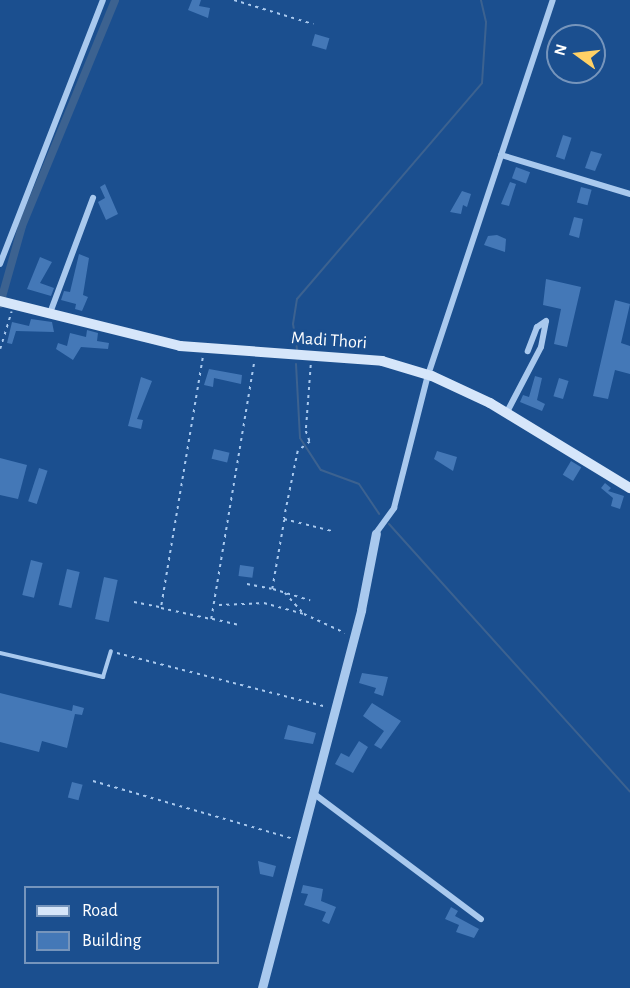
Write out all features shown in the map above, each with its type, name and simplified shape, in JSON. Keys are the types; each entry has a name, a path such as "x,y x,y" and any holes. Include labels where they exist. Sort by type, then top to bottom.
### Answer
{"main road":[{"name":"Madi Thori","path":"8,303 204,349 254,354 313,355 382,362 428,375 507,412 630,488"}],"street":[{"path":"0,264 103,0"},
{"path":"262,988 353,639 376,533 394,508 428,375 553,0"},
{"path":"501,155 630,194"},
{"path":"50,313 93,198"},
{"path":"507,412 541,347 546,321 537,327 528,351"},
{"path":"313,794 481,920"}],"lane":[{"path":"0,653 103,677 111,651"}],"path":[{"path":"234,0 313,24"},
{"path":"0,349 8,303"},
{"path":"161,608 204,349"},
{"path":"212,619 217,605 254,354"},
{"path":"272,589 298,451 310,442 306,431 307,387 313,355"},
{"path":"284,519 332,531"},
{"path":"247,584 310,600"},
{"path":"285,593 304,614"},
{"path":"134,602 237,625"},
{"path":"217,605 264,603 336,626 353,639"},
{"path":"111,651 336,710"},
{"path":"93,781 301,841"}],"building":[{"path":"192,0 201,0 199,6 210,8 208,18 188,10"},
{"path":"315,34 329,38 326,50 312,46"},
{"path":"563,135 572,138 564,160 556,157"},
{"path":"591,151 602,154 595,171 585,168"},
{"path":"516,167 530,172 526,183 512,178"},
{"path":"510,182 516,184 509,206 501,204"},
{"path":"105,184 118,214 106,220 98,202 105,198 100,187"},
{"path":"581,187 592,190 587,205 577,202"},
{"path":"462,191 471,194 467,207 463,205 461,214 450,212"},
{"path":"574,217 583,219 579,238 569,235"},
{"path":"497,235 506,239 505,252 484,245 488,236"},
{"path":"79,254 89,258 83,295 88,297 82,311 75,309 76,304 61,300 64,291 70,292"},
{"path":"40,257 52,262 40,283 54,288 51,296 27,289"},
{"path":"546,279 581,287 567,347 554,344 561,309 543,305"},
{"path":"615,300 630,304 621,343 630,346 630,374 615,370 608,399 593,396"},
{"path":"31,319 52,322 54,332 16,331 12,344 7,343 12,322 29,326"},
{"path":"87,330 98,333 97,341 109,343 108,349 81,347 73,360 56,349 58,343 67,346 70,333 86,337"},
{"path":"209,369 242,375 241,384 214,378 213,387 204,385"},
{"path":"535,376 542,378 537,400 545,404 542,411 520,402 523,395 529,397"},
{"path":"141,377 152,381 137,419 143,420 141,429 128,426"},
{"path":"559,378 569,381 563,399 553,396"},
{"path":"214,449 230,453 227,463 212,459"},
{"path":"437,451 457,457 453,471 434,459"},
{"path":"0,458 27,465 18,499 0,495"},
{"path":"571,461 581,467 573,481 563,475"},
{"path":"39,468 48,471 37,504 28,501"},
{"path":"605,483 611,488 608,491 624,496 620,509 611,506 613,498 601,488"},
{"path":"31,560 43,563 34,598 22,595"},
{"path":"240,565 254,567 252,578 238,576"},
{"path":"67,569 80,572 71,608 59,605"},
{"path":"104,577 118,580 109,622 95,619"},
{"path":"362,673 388,677 383,696 374,693 376,688 359,683"},
{"path":"0,693 72,711 73,705 84,708 82,715 75,714 67,748 42,741 39,752 0,742"},
{"path":"372,703 401,721 381,749 374,745 384,731 363,716"},
{"path":"288,725 316,733 313,744 284,739"},
{"path":"359,741 368,747 353,773 335,764 341,753 349,757"},
{"path":"72,782 83,785 78,800 68,797"},
{"path":"258,861 276,866 273,877 260,874"},
{"path":"303,885 323,889 321,901 336,907 329,924 322,921 326,912 304,905 308,894 301,893"},
{"path":"451,907 458,911 455,916 479,929 474,938 456,932 459,925 445,919"}],"waterway":[{"path":"0,304 22,226 115,0"},
{"path":"297,349 293,324 297,299 482,83 486,22 481,0"},
{"path":"296,364 300,438 321,470 359,484 379,514"},
{"path":"389,524 630,792"}]}
